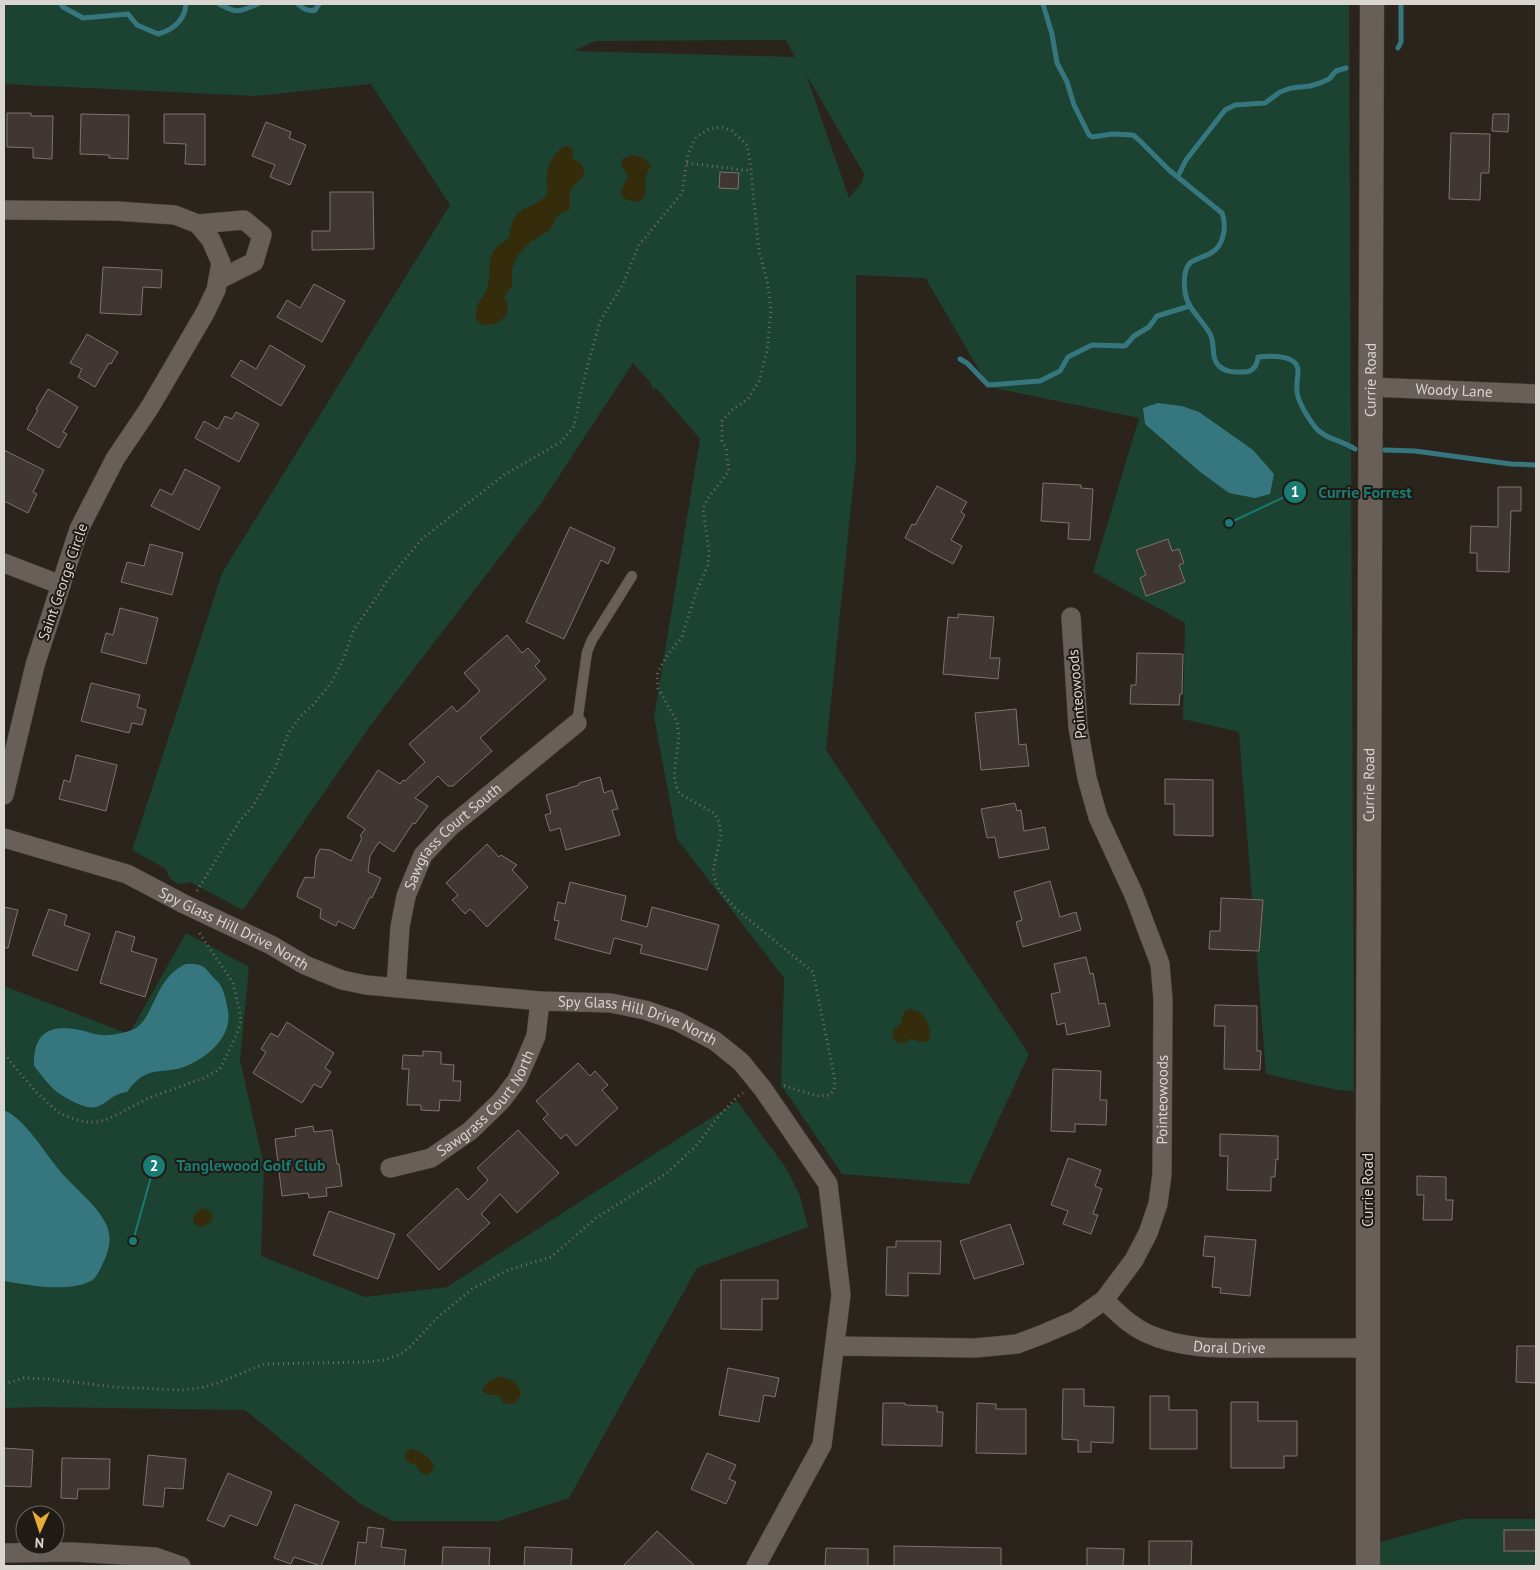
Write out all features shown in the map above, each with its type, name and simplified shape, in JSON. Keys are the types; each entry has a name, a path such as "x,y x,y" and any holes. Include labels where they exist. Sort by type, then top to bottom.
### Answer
{"street":[{"name":"Currie Road","path":"1368,1566 1372,4"},
{"path":"4,210 116,211 175,215 198,224 244,220 262,235 254,262 218,280"},
{"name":"Saint George Circle","path":"4,795 35,665 79,529 115,459 181,355 216,290 221,263 211,240 198,224"},
{"name":"Woody Lane","path":"1370,387 1536,394"},
{"path":"4,563 61,585"},
{"name":"Pointeowoods","path":"835,1346 975,1348 1017,1344 1041,1336 1076,1320 1104,1300 1134,1260 1148,1233 1158,1204 1162,1174 1163,1000 1160,964 1134,895 1098,817 1087,778 1078,727 1071,617"},
{"name":"Sawgrass Court South","path":"396,988 400,927 406,896 423,855 450,827 577,723"},
{"name":"Spy Glass Hill Drive North","path":"4,838 127,874 270,945 305,965 342,980 396,988 540,1001 611,1003 645,1010 677,1021 715,1041 742,1062 828,1184 841,1295 822,1445 756,1566"},
{"name":"Sawgrass Court North","path":"390,1168 431,1158 470,1132 501,1101 517,1080 536,1036 540,1001"},
{"name":"Doral Drive","path":"1104,1300 1124,1319 1145,1332 1185,1345 1220,1348 1368,1348"},
{"path":"4,1553 73,1552 155,1557 181,1566"}],"lane":[{"path":"577,723 587,652 592,640 632,576"}],"path":[{"path":"4,1054 36,1092 58,1112 85,1122 97,1122 108,1119 149,1098 204,1078 220,1069 237,1034 241,1020 237,996 232,983 199,934 195,894 230,836 253,806 274,768 290,732 301,716 314,704 331,683 343,660 354,629 379,594 385,582 422,539 504,475 561,442 574,426 582,387 600,321 622,286 638,245 682,193 688,154 696,137 709,129 722,127 732,131 747,145 759,251 770,295 771,310 767,350 759,381 754,390 748,399 732,410 722,421 722,441 726,448 729,471 708,498 703,509 709,552 708,565 696,593 682,637 667,656 658,675 658,688 677,722 679,736 674,776 676,786 680,794 714,813 719,822 721,834 713,871 720,891 747,919 813,972 835,1080 834,1090 830,1095 817,1096 773,1082 750,1089 738,1096 719,1116 696,1146 667,1173 596,1218 551,1257 508,1270 472,1289 443,1313 409,1348 399,1355 383,1360 366,1362 264,1364 218,1383 194,1389 114,1387 24,1378 4,1384"},
{"path":"687,163 751,171"}],"green space":[{"path":"4,4 1349,4 1354,1091 1337,1090 1266,1074 1239,732 1183,719 1185,623 1093,572 1139,418 989,387 926,279 922,278 856,275 856,458 826,750 1029,1054 969,1184 842,1174 781,1085 784,978 677,839 654,717 700,439 656,388 653,390 650,382 633,363 542,502 370,726 243,910 190,882 178,884 172,880 166,869 132,850 222,573 450,205 371,84 255,96 4,84","holes":["786,40 795,57 573,51 596,41","806,74 864,174 862,182 849,198"]},
{"path":"186,933 249,967 240,1060 264,1166 261,1256 365,1297 447,1287 737,1101 786,1168 800,1196 808,1227 697,1268 569,1498 498,1521 392,1521 359,1503 245,1410 4,1408 4,986 129,1034"},
{"path":"1463,1519 1536,1519 1536,1566 1370,1566 1370,1545"}],"sand":[{"path":"564,146 570,147 573,152 573,160 580,162 584,170 584,175 570,192 570,209 557,216 550,230 529,243 517,256 512,269 512,286 504,297 507,303 506,314 500,321 483,325 477,321 476,310 488,285 492,254 497,247 509,238 517,214 545,197 549,166"},
{"path":"633,155 643,158 650,164 645,180 644,197 636,202 622,197 622,189 628,176 621,162 622,159"},
{"path":"908,1009 918,1012 928,1023 930,1039 928,1041 921,1042 911,1039 901,1043 893,1038 893,1030 901,1024 904,1012"},
{"path":"203,1208 212,1213 212,1220 204,1226 195,1225 193,1218"},
{"path":"498,1377 510,1379 516,1383 521,1394 516,1403 504,1404 499,1395 489,1395 482,1390 488,1382"},
{"path":"411,1449 422,1453 431,1461 434,1467 431,1473 424,1474 420,1472 416,1465 407,1462 405,1455"}],"water":[{"path":"1158,403 1182,406 1199,412 1253,450 1274,474 1270,494 1255,498 1229,493 1199,471 1145,424 1143,408"},
{"path":"186,964 197,964 207,970 221,987 228,1010 226,1030 222,1039 208,1054 181,1068 147,1074 127,1092 117,1095 96,1107 87,1107 76,1103 57,1092 34,1066 36,1046 45,1033 52,1030 69,1028 109,1035 132,1030 145,1018 167,979 175,970"},
{"path":"4,1110 20,1121 60,1171 95,1208 105,1222 110,1241 108,1250 96,1277 91,1281 71,1287 59,1287 36,1286 4,1281"}],"building":[{"path":"7,113 31,113 31,116 53,116 52,159 33,158 33,148 7,147"},
{"path":"81,114 129,115 128,159 109,158 109,155 80,154"},
{"path":"164,114 205,114 205,165 185,164 186,144 164,143"},
{"path":"1493,114 1509,114 1508,132 1492,131"},
{"path":"266,122 291,132 289,138 306,145 290,185 270,177 275,165 252,156"},
{"path":"1451,133 1490,134 1489,173 1481,173 1480,200 1449,199"},
{"path":"720,172 739,173 738,189 719,188"},
{"path":"330,192 373,192 374,249 312,250 312,231 330,231"},
{"path":"103,267 162,270 161,288 143,287 141,315 100,313"},
{"path":"314,284 345,301 322,342 277,317 287,300 300,308"},
{"path":"87,334 118,352 95,387 78,377 82,369 70,363"},
{"path":"270,345 305,366 281,406 231,376 241,360 256,369"},
{"path":"48,389 78,407 63,432 67,434 59,448 27,429"},
{"path":"236,412 259,424 239,462 195,438 204,421 218,429 225,416 232,419"},
{"path":"4,450 44,470 33,492 37,494 28,513 4,501"},
{"path":"185,469 220,487 199,530 151,506 160,489 172,495"},
{"path":"1043,483 1081,485 1081,488 1093,489 1090,540 1068,539 1069,523 1041,521"},
{"path":"937,486 967,502 961,512 965,515 951,540 962,546 953,564 905,538 912,524 915,525"},
{"path":"1498,487 1521,487 1521,511 1511,511 1509,572 1477,571 1477,553 1470,553 1471,526 1498,527"},
{"path":"570,527 615,548 608,564 601,560 564,639 526,622"},
{"path":"1168,539 1172,551 1179,549 1184,563 1179,565 1185,582 1146,596 1140,578 1146,575 1136,550"},
{"path":"150,544 183,553 172,595 121,582 127,562 144,566"},
{"path":"120,608 158,618 146,664 101,652 106,633 113,635"},
{"path":"958,614 994,617 990,658 1000,658 998,679 943,674 948,617 958,618"},
{"path":"507,635 522,653 528,648 540,661 535,666 546,679 480,738 492,751 453,786 448,786 438,776 415,798 428,806 415,824 413,823 394,852 379,842 370,856 368,872 381,878 354,929 338,921 336,926 320,918 321,909 297,897 305,877 314,878 316,857 320,849 330,850 351,861 362,838 360,836 365,829 347,817 378,770 400,784 425,762 409,744 452,706 457,712 480,691 464,673"},
{"path":"1137,653 1183,654 1182,694 1180,694 1179,705 1130,704 1131,685 1136,685"},
{"path":"91,683 140,695 137,707 146,710 142,725 132,723 129,733 81,721"},
{"path":"1016,709 1019,745 1026,744 1029,766 981,770 975,713"},
{"path":"76,755 117,765 106,811 59,799 64,780 70,782"},
{"path":"600,777 604,793 612,790 618,809 612,810 620,835 566,850 560,828 550,831 545,815 551,813 546,795"},
{"path":"1165,779 1213,780 1213,836 1174,835 1174,804 1165,804"},
{"path":"1015,803 1017,811 1021,810 1024,831 1045,827 1049,849 999,858 995,837 987,838 981,809"},
{"path":"487,844 499,857 501,855 517,865 512,870 528,887 487,927 470,909 465,914 452,900 458,895 446,883"},
{"path":"1050,881 1060,917 1076,912 1081,930 1023,947 1016,922 1022,920 1014,892"},
{"path":"570,882 626,896 621,920 647,927 652,907 719,925 707,970 640,953 642,945 614,938 610,954 555,939 559,921 554,920 558,902 565,904"},
{"path":"1221,898 1263,900 1259,951 1209,949 1210,931 1220,931"},
{"path":"4,907 18,910 8,948 4,948"},
{"path":"49,909 67,915 64,925 90,934 77,971 32,955"},
{"path":"116,931 135,937 131,951 157,959 145,997 100,983"},
{"path":"1086,957 1090,974 1093,973 1099,1004 1105,1003 1110,1026 1067,1035 1065,1023 1057,1025 1051,994 1060,992 1054,964"},
{"path":"1215,1005 1257,1006 1257,1051 1261,1051 1260,1070 1224,1069 1225,1026 1214,1026"},
{"path":"287,1022 334,1053 325,1068 331,1072 321,1088 314,1084 302,1103 253,1073 266,1052 261,1049 271,1033 278,1037"},
{"path":"423,1051 441,1052 441,1064 454,1065 453,1081 461,1081 460,1101 440,1100 439,1111 421,1110 421,1105 407,1105 409,1069 402,1069 403,1055 423,1056"},
{"path":"578,1063 590,1076 595,1071 608,1085 602,1090 618,1108 576,1146 566,1134 561,1139 543,1119 548,1114 536,1101"},
{"path":"1053,1069 1101,1071 1100,1100 1107,1100 1106,1125 1075,1124 1075,1132 1051,1131"},
{"path":"313,1126 314,1132 332,1130 342,1186 326,1188 327,1196 309,1198 308,1193 282,1196 275,1139 296,1136 295,1129"},
{"path":"518,1130 559,1173 517,1213 500,1194 481,1214 490,1223 439,1270 407,1235 457,1188 468,1200 488,1180 477,1168"},
{"path":"1220,1134 1278,1136 1278,1160 1276,1159 1275,1177 1271,1177 1271,1191 1227,1190 1228,1156 1220,1156"},
{"path":"1068,1158 1101,1170 1095,1186 1102,1189 1093,1214 1098,1215 1091,1234 1063,1224 1068,1211 1051,1205"},
{"path":"1417,1176 1446,1177 1446,1200 1453,1200 1452,1220 1423,1220 1424,1195 1417,1195"},
{"path":"329,1211 395,1234 378,1279 313,1255"},
{"path":"1010,1224 1024,1264 974,1279 960,1241"},
{"path":"1205,1236 1256,1240 1250,1296 1220,1293 1221,1288 1212,1287 1215,1257 1203,1256"},
{"path":"896,1241 941,1241 940,1274 908,1273 908,1296 886,1295 887,1247 896,1247"},
{"path":"721,1280 778,1280 778,1299 762,1299 762,1330 721,1329"},
{"path":"1517,1346 1536,1346 1536,1383 1516,1382"},
{"path":"728,1368 779,1378 775,1397 764,1395 759,1422 719,1415"},
{"path":"1063,1389 1084,1389 1084,1406 1114,1407 1113,1443 1091,1442 1091,1452 1078,1452 1078,1440 1062,1439"},
{"path":"1150,1396 1169,1396 1169,1410 1197,1410 1197,1449 1150,1449"},
{"path":"1231,1402 1258,1402 1258,1421 1297,1421 1297,1456 1284,1456 1284,1468 1231,1468"},
{"path":"883,1403 937,1406 937,1412 943,1412 942,1446 882,1445"},
{"path":"977,1403 996,1404 996,1409 1026,1409 1026,1454 976,1453"},
{"path":"4,1448 33,1450 31,1487 4,1486"},
{"path":"707,1453 736,1465 729,1479 736,1482 726,1504 691,1489"},
{"path":"148,1455 186,1459 183,1489 165,1488 163,1507 143,1505"},
{"path":"62,1458 110,1459 109,1489 78,1489 77,1499 61,1498"},
{"path":"228,1473 272,1492 257,1526 230,1515 224,1527 207,1520"},
{"path":"295,1504 339,1522 321,1566 294,1557 291,1564 274,1558"},
{"path":"368,1527 384,1529 381,1547 406,1550 404,1566 355,1566 358,1542 366,1543"},
{"path":"1504,1530 1536,1530 1536,1551 1504,1551"},
{"path":"657,1531 695,1566 623,1566"},
{"path":"1149,1541 1192,1541 1191,1566 1149,1566"},
{"path":"894,1546 1001,1548 1001,1566 894,1566"},
{"path":"443,1547 490,1548 489,1566 442,1566"},
{"path":"525,1547 572,1549 571,1566 524,1566"},
{"path":"826,1548 868,1549 868,1566 825,1566"},
{"path":"1087,1548 1124,1549 1123,1566 1087,1566"}],"waterway":[{"path":"61,4 83,18 128,14 137,25 158,34 169,30 181,19 186,4"},
{"path":"219,4 234,11 258,4"},
{"path":"298,4 310,11 315,10 319,4"},
{"path":"1043,4 1052,34 1057,63 1067,82 1074,105 1089,135 1092,137 1113,134 1133,135 1169,170 1222,213 1224,224 1222,241 1211,253 1190,263 1186,269 1184,281 1186,298 1212,338 1216,362 1228,371 1244,372 1254,368 1258,357 1282,357 1293,361 1298,370 1297,394 1313,424 1328,437 1355,449"},
{"path":"1398,48 1401,42 1401,4"},
{"path":"1178,176 1186,160 1225,110 1235,105 1265,103 1280,92 1320,83 1329,79 1336,71 1346,68"},
{"path":"960,359 967,363 988,385 1040,381 1060,371 1068,357 1092,345 1125,346 1134,336 1149,327 1157,316 1190,306"},
{"path":"1384,450 1415,451 1511,464 1536,465"}],"place":[{"name":"Currie Forrest","path":"1229,523"},
{"name":"Tanglewood Golf Club","path":"133,1241"}]}
